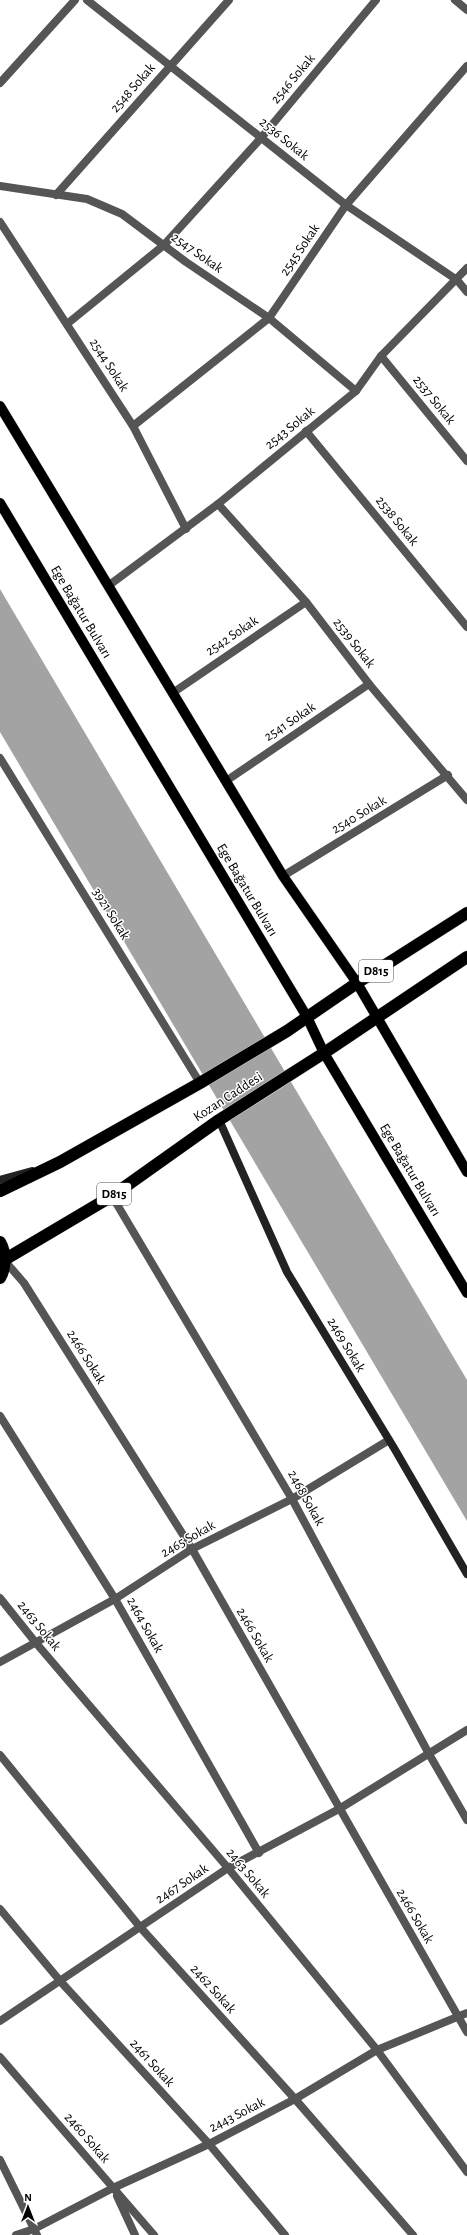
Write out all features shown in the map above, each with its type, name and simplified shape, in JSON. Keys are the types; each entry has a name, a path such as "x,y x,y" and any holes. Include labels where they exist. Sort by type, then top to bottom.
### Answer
{"highway":[{"name":"Kozan Caddesi","path":"0,1191 60,1162 200,1083 287,1031 357,983 467,913"},
{"name":"Kozan Caddesi","path":"4,1260 112,1196 219,1120 324,1053 467,957"},
{"path":"0,1242 3,1247 4,1260 0,1278"}],"main road":[{"path":"0,406 108,586 174,692 283,876 357,983 467,1172"},
{"name":"Ege Bağatur Bulvarı","path":"0,503 307,1017 324,1053 467,1293"}],"street":[{"path":"0,83 75,0"},
{"name":"2536 Sokak","path":"87,0 346,205 457,280 467,292"},
{"name":"2548 Sokak","path":"56,195 229,0"},
{"name":"2546 Sokak","path":"66,324 164,245 261,138 376,0"},
{"path":"455,0 467,10"},
{"name":"2545 Sokak","path":"133,426 269,318 346,205 467,66"},
{"name":"2547 Sokak","path":"0,186 87,199 122,214 269,318 356,392"},
{"name":"2544 Sokak","path":"0,222 133,426 186,529"},
{"name":"2543 Sokak","path":"108,586 218,504 306,431 356,392 381,356 457,280 467,268"},
{"name":"2537 Sokak","path":"381,356 467,462"},
{"name":"2538 Sokak","path":"306,431 467,628"},
{"name":"2539 Sokak","path":"218,504 306,602 369,684 448,775 467,800"},
{"name":"2542 Sokak","path":"174,692 306,602"},
{"name":"2541 Sokak","path":"226,782 369,684"},
{"name":"3921 Sokak","path":"0,758 200,1083"},
{"name":"2540 Sokak","path":"283,876 448,775"},
{"name":"2469 Sokak","path":"219,1120 287,1272 389,1440 467,1574"},
{"path":"0,1180 60,1162"},
{"name":"2468 Sokak","path":"112,1196 292,1499 429,1754 467,1820"},
{"name":"2466 Sokak","path":"4,1260 24,1283 192,1549 467,2032"},
{"name":"2464 Sokak","path":"0,1416 115,1599 259,1853"},
{"name":"2465 Sokak","path":"0,1662 36,1644 115,1599 192,1549 292,1499 389,1440"},
{"name":"2463 Sokak","path":"0,1598 36,1644 228,1868 376,2050 467,2172"},
{"name":"2467 Sokak","path":"0,2021 61,1982 228,1868 259,1853 339,1809 467,1730"},
{"name":"2462 Sokak","path":"0,1755 140,1927 295,2099 413,2235"},
{"name":"2461 Sokak","path":"0,1909 61,1982 209,2144 285,2235"},
{"name":"2443 Sokak","path":"16,2235 36,2232 113,2188 209,2144 295,2099 376,2050 459,2018 467,2013"},
{"name":"2460 Sokak","path":"0,2057 154,2235"},
{"path":"0,2160 36,2232"},
{"path":"113,2188 135,2235"}],"shaded area":[{"path":"0,589 467,1380 467,1521 0,732"}]}
